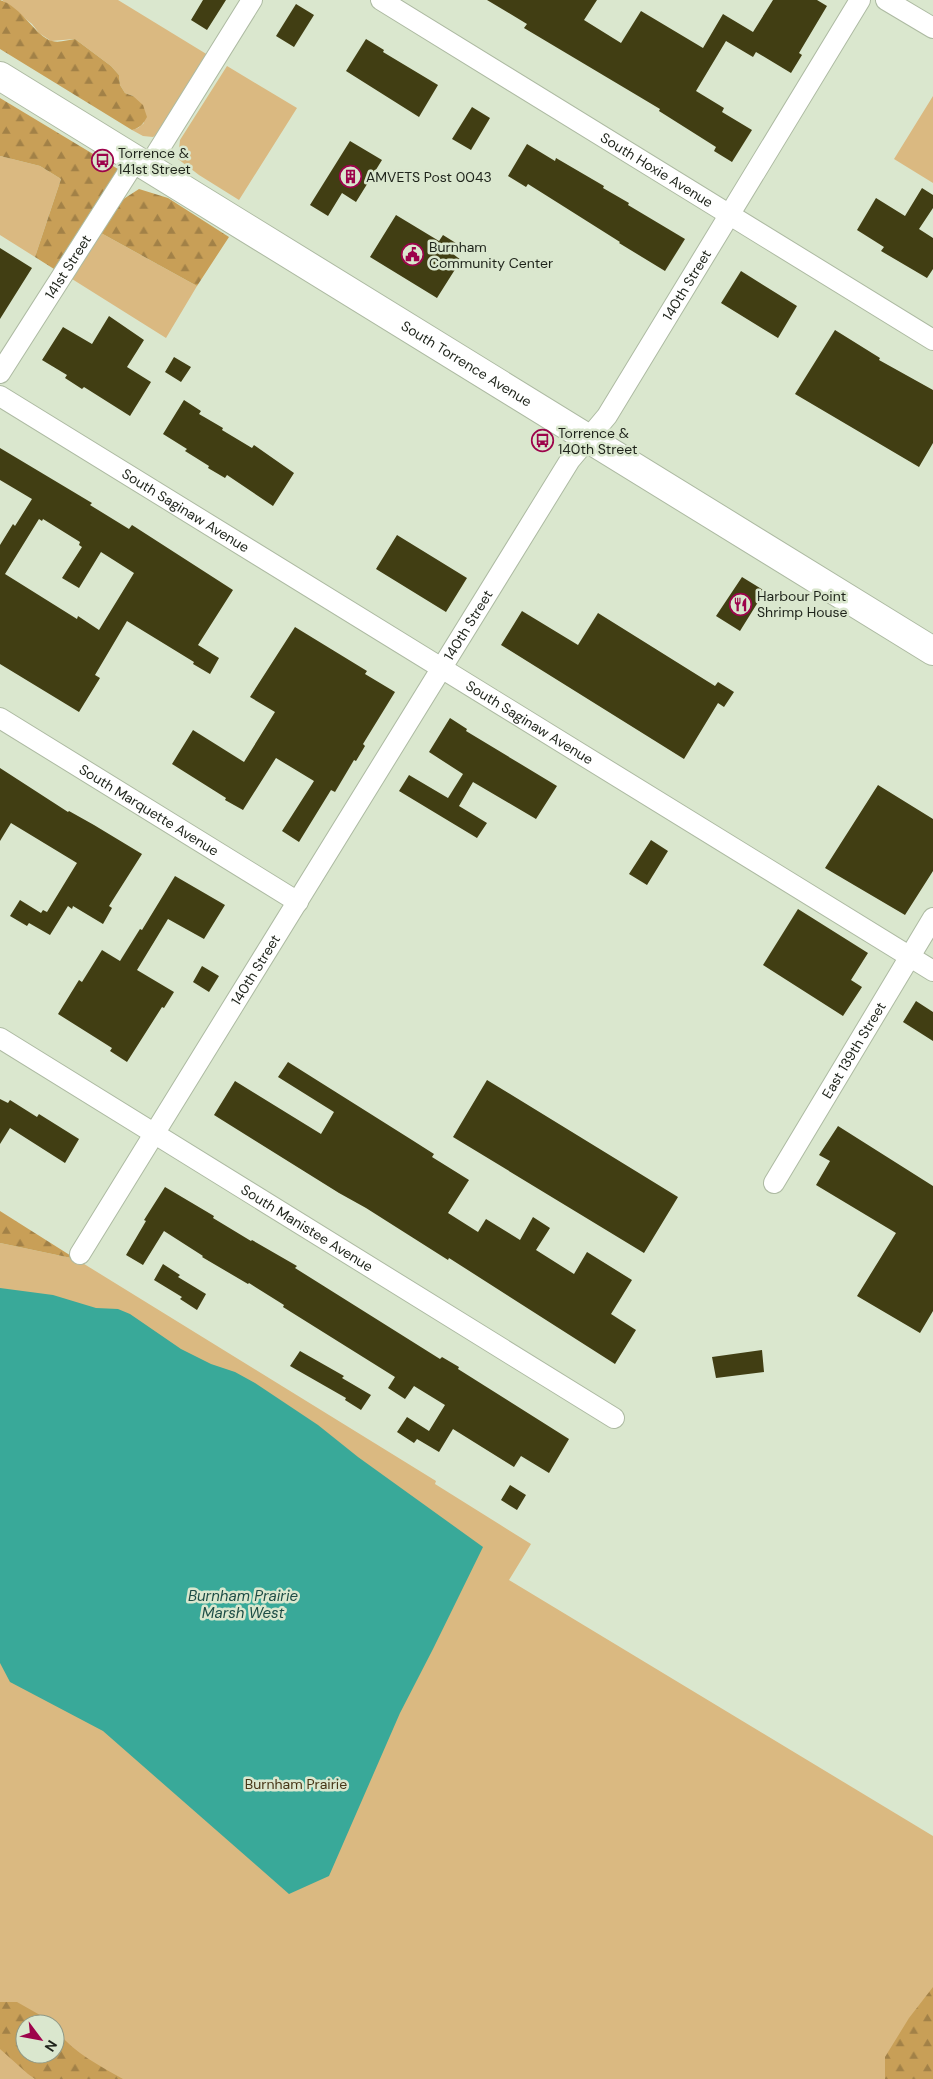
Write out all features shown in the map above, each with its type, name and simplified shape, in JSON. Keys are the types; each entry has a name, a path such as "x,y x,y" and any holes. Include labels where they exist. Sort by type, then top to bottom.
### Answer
{"main road":[{"name":"South Torrence Avenue","path":"0,76 933,651"}],"street":[{"name":"141st Street","path":"0,373 252,0"},
{"name":"South Hoxie Avenue","path":"381,0 933,340"},
{"name":"140th Street","path":"80,1254 570,460 607,416 860,0"},
{"path":"886,0 933,28"},
{"name":"South Saginaw Avenue","path":"0,396 933,971"},
{"name":"South Marquette Avenue","path":"0,718 298,902"},
{"name":"East 139th Street","path":"774,1183 933,918"},
{"name":"South Manistee Avenue","path":"0,1038 614,1418"}],"green space":[{"path":"0,0 15,8 46,38 58,42 75,39 111,66 119,75 120,85 125,93 133,96 143,105 147,117 143,124 132,130 0,49"},
{"path":"2,0 118,0 208,55 161,131 153,137 143,136 132,130 144,123 133,96 125,93 120,85 119,75 111,66 75,39 51,41 39,33 32,24"},
{"path":"227,66 297,108 239,200 199,175 178,159 180,140"},
{"path":"933,96 933,183 894,159"},
{"path":"0,98 118,169 54,269 35,257 61,179 40,166 0,156"},
{"path":"0,156 40,166 61,179 35,257 0,235"},
{"path":"139,189 168,198 229,237 197,286 101,233 122,200"},
{"path":"101,233 197,286 166,338 72,279"},
{"path":"0,1211 76,1259 0,1243"},
{"name":"Burnham Prairie","path":"0,1243 76,1259 436,1481 435,1484 531,1544 509,1580 933,1836 933,2079 0,2079"},
{"path":"933,1987 933,2079 885,2079 885,2057 909,2018"},
{"path":"0,2002 17,2002 38,2014 15,2014 15,2062 0,2049"},
{"path":"65,2040 95,2063 123,2079 35,2079 17,2064 65,2064"}],"water":[{"name":"Burnham Prairie Marsh West","path":"0,1288 53,1295 96,1308 118,1309 130,1314 181,1349 211,1364 235,1372 255,1383 318,1425 358,1457 483,1547 400,1713 329,1876 289,1894 103,1731 10,1682 0,1663"}],"building":[{"path":"203,0 226,0 207,30 191,20"},
{"path":"487,0 597,0 584,20 621,43 641,11 703,48 723,14 753,32 773,0 817,0 827,6 799,53 802,55 791,73 756,52 753,57 726,41 696,91 724,108 722,112 752,130 732,162 714,151 716,147 659,111 660,109 524,28 527,24"},
{"path":"296,4 314,15 294,47 276,36"},
{"path":"366,39 384,50 383,52 438,85 419,117 346,71"},
{"path":"472,107 490,118 471,150 452,139"},
{"name":"AMVETS Post 0043","path":"350,141 382,160 356,202 342,193 328,216 310,205"},
{"path":"527,144 555,161 556,158 604,186 603,188 629,203 628,205 685,239 665,271 528,184 526,187 508,176"},
{"path":"922,188 933,195 933,208 919,229 933,238 933,269 927,278 881,251 884,247 857,230 876,198 905,216"},
{"name":"Burnham Community Center","path":"396,215 439,241 443,235 459,245 453,254 461,260 437,298 370,257"},
{"path":"0,248 32,268 0,319"},
{"path":"741,271 797,306 778,338 721,303"},
{"path":"109,316 144,340 127,367 151,382 130,416 84,387 82,389 65,378 67,375 42,360 63,327 92,344"},
{"path":"835,330 880,358 879,360 933,390 933,443 919,467 795,394"},
{"path":"174,357 191,367 181,382 165,372"},
{"path":"184,400 201,411 199,414 223,428 222,430 252,448 254,445 294,473 273,506 227,475 225,478 208,468 209,466 185,451 187,449 163,434"},
{"path":"0,448 92,503 90,505 129,529 132,525 233,590 198,645 219,658 210,674 193,664 194,662 127,621 95,675 100,678 79,712 0,664 0,545 32,499 0,480","holes":["39,519 42,521 43,519 80,542 79,545 82,547 62,578 79,588 101,552 134,573 99,630 78,616 77,619 5,574"]},
{"path":"397,535 467,578 446,612 376,569"},
{"name":"Harbour Point Shrimp House","path":"742,577 765,591 740,631 716,616"},
{"path":"522,611 578,645 598,613 715,686 718,682 734,692 724,707 718,703 684,759 501,645"},
{"path":"295,627 367,671 365,674 395,692 363,744 365,746 356,761 354,760 335,792 331,790 299,842 282,831 314,781 276,758 243,810 172,764 193,730 244,762 275,712 250,697"},
{"path":"450,718 467,729 466,731 557,786 536,819 473,782 459,806 487,823 477,838 399,791 409,775 448,798 463,774 429,752"},
{"path":"0,768 68,812 94,825 142,854 109,906 112,908 103,924 73,906 72,909 68,906 50,935 29,923 27,926 10,916 20,900 41,913 43,910 47,912 77,863 11,823 0,841"},
{"path":"878,785 933,819 933,871 905,915 825,868"},
{"path":"651,840 668,851 647,885 629,874"},
{"path":"175,876 225,905 204,939 168,919 137,970 174,992 164,1008 162,1007 127,1062 110,1051 112,1048 58,1014 79,980 82,982 102,950 120,961 140,929 142,930"},
{"path":"798,909 868,953 851,980 862,987 843,1016 763,965"},
{"path":"202,966 219,976 209,992 193,982"},
{"path":"916,1001 933,1012 933,1041 903,1022"},
{"path":"288,1062 434,1154 432,1157 469,1180 448,1213 478,1232 486,1219 520,1240 533,1217 550,1228 536,1250 574,1274 587,1252 632,1280 611,1314 636,1330 615,1364 449,1258 448,1260 214,1115 235,1081 321,1134 334,1112 278,1077"},
{"path":"487,1080 678,1197 644,1253 453,1137"},
{"path":"0,1099 8,1103 10,1100 37,1117 39,1114 79,1139 65,1163 10,1128 0,1144"},
{"path":"838,1126 933,1186 933,1311 920,1333 857,1296 896,1233 816,1185 830,1161 819,1155"},
{"path":"165,1187 251,1241 297,1266 295,1268 440,1359 442,1357 459,1367 458,1369 569,1439 549,1473 521,1456 514,1467 453,1429 439,1452 417,1439 414,1443 397,1432 407,1417 429,1431 445,1405 414,1386 405,1399 388,1388 395,1377 283,1307 284,1305 249,1283 202,1257 164,1231 143,1265 126,1255 146,1221 144,1220"},
{"path":"163,1264 180,1275 178,1277 206,1294 197,1310 180,1299 182,1297 154,1280"},
{"path":"762,1350 764,1372 716,1378 712,1357"},
{"path":"300,1351 344,1376 342,1378 371,1395 361,1410 345,1400 346,1398 290,1366"},
{"path":"510,1485 526,1495 517,1510 501,1500"}],"place":[{"name":"Torrence & 141st Street","path":"102,161"},
{"name":"AMVETS Post 0043","path":"350,177"},
{"name":"Burnham Community Center","path":"413,255"},
{"name":"Torrence & 140th Street","path":"542,441"},
{"name":"Harbour Point Shrimp House","path":"741,604"}]}
